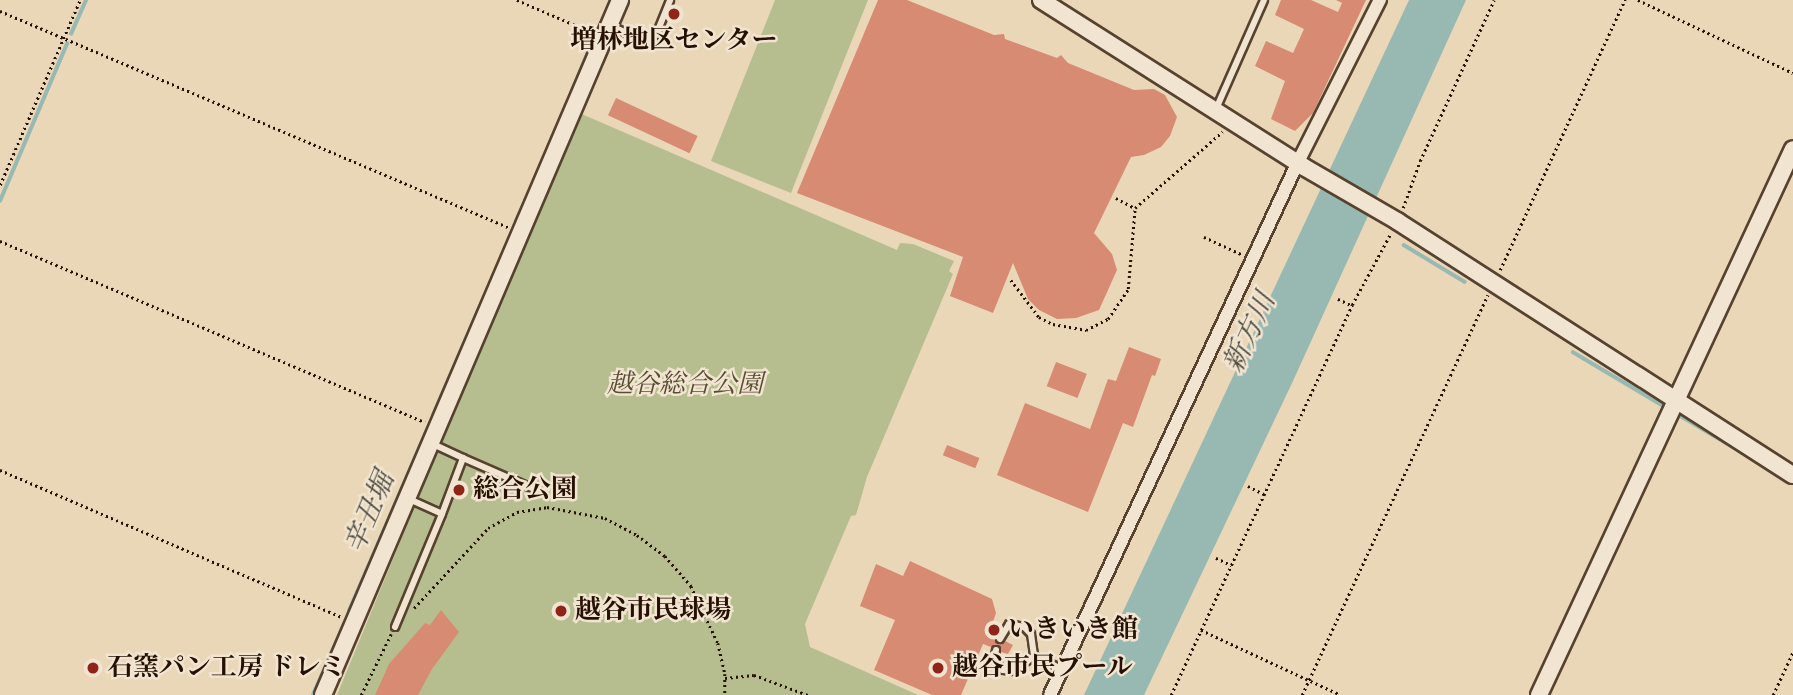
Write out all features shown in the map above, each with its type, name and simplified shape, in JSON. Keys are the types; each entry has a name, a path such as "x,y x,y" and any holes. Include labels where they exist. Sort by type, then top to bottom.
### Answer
{"street":[{"path":"323,695 520,232 605,43 620,0"},
{"path":"1050,695 1254,259 1380,0"},
{"path":"1050,3 1222,115 1397,221 1793,475"},
{"path":"1539,695 1793,149"}],"lane":[{"path":"605,43 650,39 656,34 670,0"},
{"path":"1222,115 1264,0"},
{"path":"434,435 463,458 532,488"},
{"path":"395,627 463,458"},
{"path":"407,498 442,514"},
{"path":"1000,639 1009,624 1024,627 1031,634 1034,656"},
{"path":"996,650 994,660 1003,670 1012,671 1034,656"},
{"path":"1034,656 1062,670"}],"path":[{"path":"0,185 80,0"},
{"path":"517,0 605,43"},
{"path":"1171,695 1352,305 1397,221 1420,161 1494,0"},
{"path":"1302,695 1625,0"},
{"path":"1638,0 1793,72"},
{"path":"0,11 520,232"},
{"path":"1011,280 1039,317 1054,324 1086,330 1108,319 1128,289 1135,208 1221,134 1222,115"},
{"path":"1116,198 1135,208"},
{"path":"1204,237 1254,259"},
{"path":"0,241 434,435"},
{"path":"1338,299 1352,305"},
{"path":"0,470 339,616"},
{"path":"1248,486 1264,494"},
{"path":"412,609 488,528 517,512 547,507 579,510 605,517 637,535 665,556 691,586 710,620 725,678 725,695"},
{"path":"1216,558 1231,565"},
{"path":"361,695 373,666 395,627"},
{"path":"1201,630 1341,695"},
{"path":"1773,695 1793,652"},
{"path":"725,678 754,675 808,695"}],"green space":[{"path":"775,0 868,0 791,193 711,161"},
{"name":"越谷総合公園","path":"577,112 897,250 900,243 913,244 954,261 949,271 953,274 867,477 856,515 851,516 805,624 810,647 918,695 337,695"}],"water":[{"path":"1409,0 1466,0 1293,381 1144,695 1084,695"}],"building":[{"path":"878,0 907,0 994,35 1004,34 1005,39 1057,58 1061,55 1068,63 1134,90 1154,89 1165,95 1177,117 1170,136 1161,147 1144,155 1131,157 1094,233 1112,254 1117,270 1099,310 1076,318 1057,319 1039,310 1028,299 1013,263 993,313 950,296 963,257 797,193"},
{"path":"1281,0 1311,0 1338,12 1342,3 1336,0 1366,0 1313,113 1295,131 1271,119 1285,81 1255,66 1266,41 1293,53 1304,29 1275,15"},
{"path":"616,98 698,136 690,153 608,115"},
{"path":"1129,347 1161,359 1155,376 1152,375 1133,427 1123,423 1088,512 997,475 1025,403 1090,429 1108,379 1116,381"},
{"path":"1056,362 1087,374 1077,398 1047,386"},
{"path":"947,445 979,458 975,468 943,455"},
{"path":"910,561 992,599 996,613 989,634 995,637 998,644 1005,641 1013,645 1008,654 1001,652 998,645 991,647 983,644 961,695 932,695 874,670 895,620 860,606 876,564 903,576"},
{"path":"441,610 459,632 432,669 418,695 375,695 389,664 425,623 430,625"}],"waterway":[{"path":"71,34 86,0"},
{"path":"0,201 67,44"},
{"name":"辛丑堀","path":"571,94 590,47"},
{"name":"辛丑堀","path":"516,221 527,198"},
{"name":"辛丑堀","path":"433,415 510,237"},
{"path":"1404,245 1465,282"},
{"path":"1573,352 1667,408"},
{"path":"1674,412 1770,469"},
{"name":"辛丑堀","path":"349,611 427,430"},
{"name":"辛丑堀","path":"313,695 344,624"}],"place":[{"name":"増林地区センター","path":"674,14"},
{"name":"総合公園","path":"459,490"},
{"name":"越谷市民球場","path":"561,611"},
{"name":"いきいき館","path":"994,630"},
{"name":"石窯パン工房 ドレミ","path":"93,668"},
{"name":"越谷市民プール","path":"938,668"}],"water label":[{"name":"新方川","path":"1250,333"}]}
